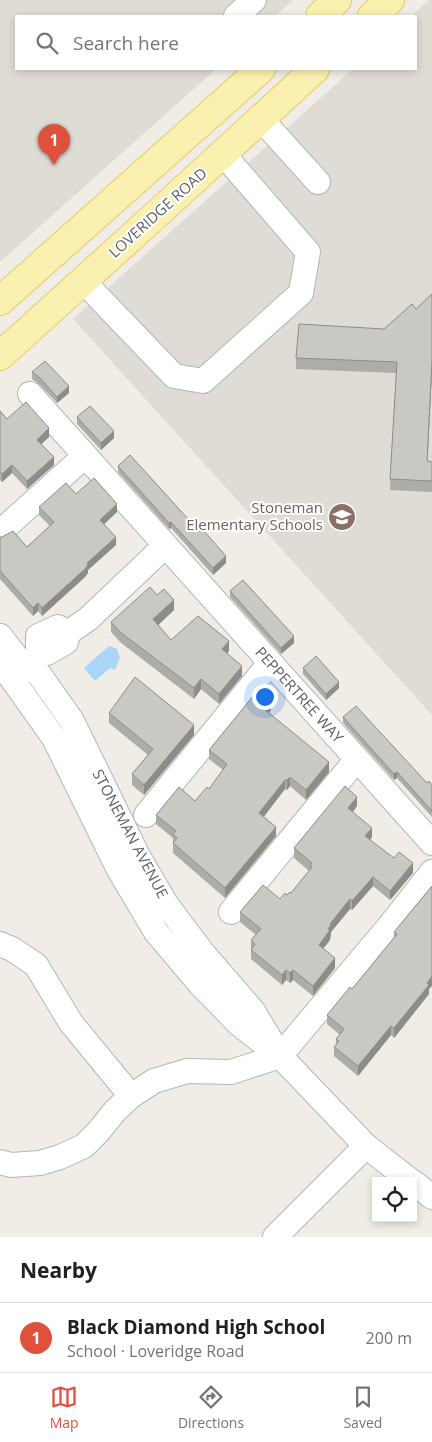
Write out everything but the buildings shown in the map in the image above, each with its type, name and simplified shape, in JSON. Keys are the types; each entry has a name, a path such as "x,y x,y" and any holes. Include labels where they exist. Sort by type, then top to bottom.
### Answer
{"main road":[{"path":"321,15 337,0"},
{"path":"373,15 390,0"},
{"path":"0,301 260,70"},
{"name":"LOVERIDGE ROAD","path":"0,356 314,70"}],"street":[{"path":"237,15 254,0"},
{"path":"261,119 318,182"},
{"path":"83,281 174,376 203,381 301,293 308,252 223,154"},
{"name":"PEPPERTREE WAY","path":"30,394 432,843"},
{"path":"0,532 85,456"},
{"path":"13,661 48,653 66,642 68,632 88,619 165,546"},
{"name":"STONEMAN AVENUE","path":"0,636 13,661 40,674 72,721 138,856 166,904 202,952 253,1011 280,1056 366,1146 406,1177"},
{"path":"146,815 270,663"},
{"path":"231,912 357,759"},
{"path":"0,1162 11,1165 40,1163 60,1157 84,1146 131,1096 154,1081 187,1071 232,1072 280,1056 432,872"},
{"path":"0,944 36,964 71,1023 131,1096"},
{"path":"276,1237 366,1146"},
{"name":"STONEMAN AVENUE","path":"417,1186 432,1197"}],"shaded area":[{"path":"0,0 293,0 276,15 15,15 15,70 215,70 0,262"},
{"name":"Stoneman Elementary Schools","path":"429,0 432,0 432,715 73,319 352,70 417,70 417,15 412,15"}],"water":[{"path":"109,646 117,649 120,658 115,670 110,668 95,681 84,668"}],"place":[{"name":"Black Diamond High School","path":"54,165"},
{"name":"Stoneman Elementary Schools","path":"342,517"}]}
